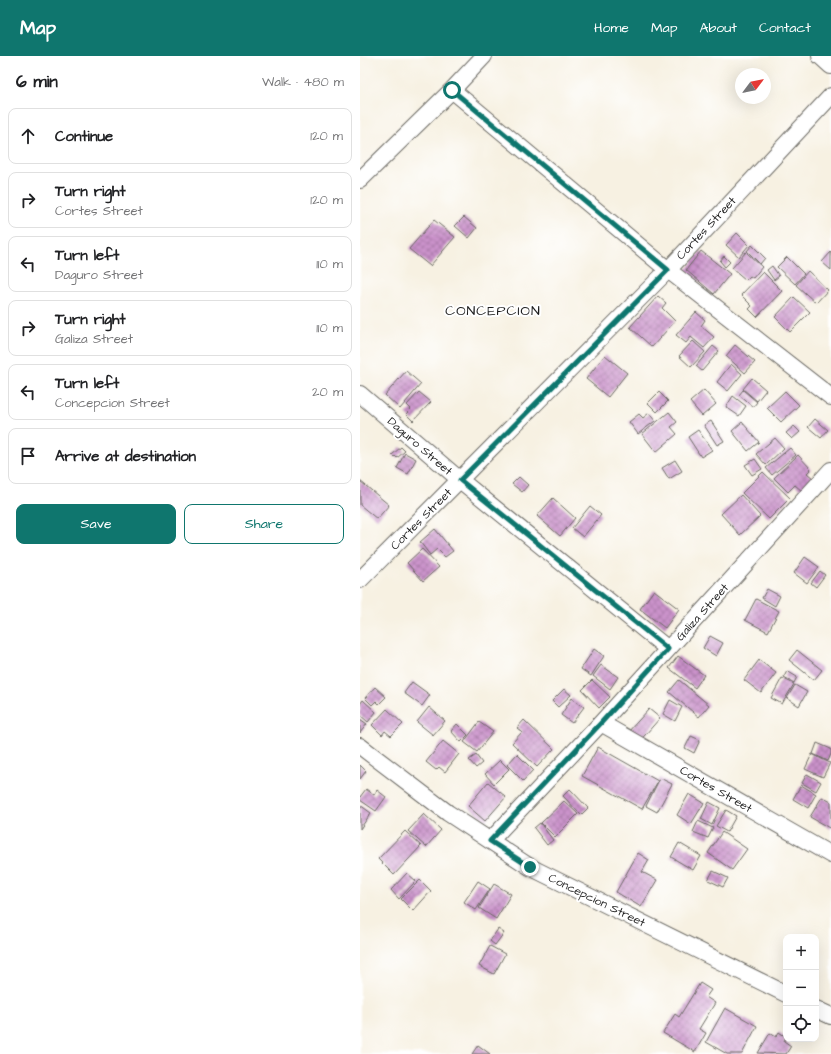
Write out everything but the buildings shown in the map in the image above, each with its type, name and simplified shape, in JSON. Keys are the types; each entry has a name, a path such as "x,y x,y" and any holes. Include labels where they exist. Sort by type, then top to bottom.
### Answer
{"street":[{"path":"360,180 452,90 484,56"},
{"path":"820,56 831,66"},
{"path":"452,90 668,270 831,397"},
{"name":"Cortes Street","path":"360,580 668,270 831,96"},
{"name":"Daguro Street","path":"360,394 460,480 668,649"},
{"name":"Galiza Street","path":"490,841 601,723 831,470"},
{"name":"Cortes Street","path":"601,723 831,855"},
{"name":"Concepcion Street","path":"360,746 448,814 530,867 783,993"},
{"path":"819,1010 831,1016"}],"district":[{"name":"CONCEPCION","path":"493,310"}],"route":[{"path":"452,90 668,270 460,480 668,649 490,841 530,867"}]}
